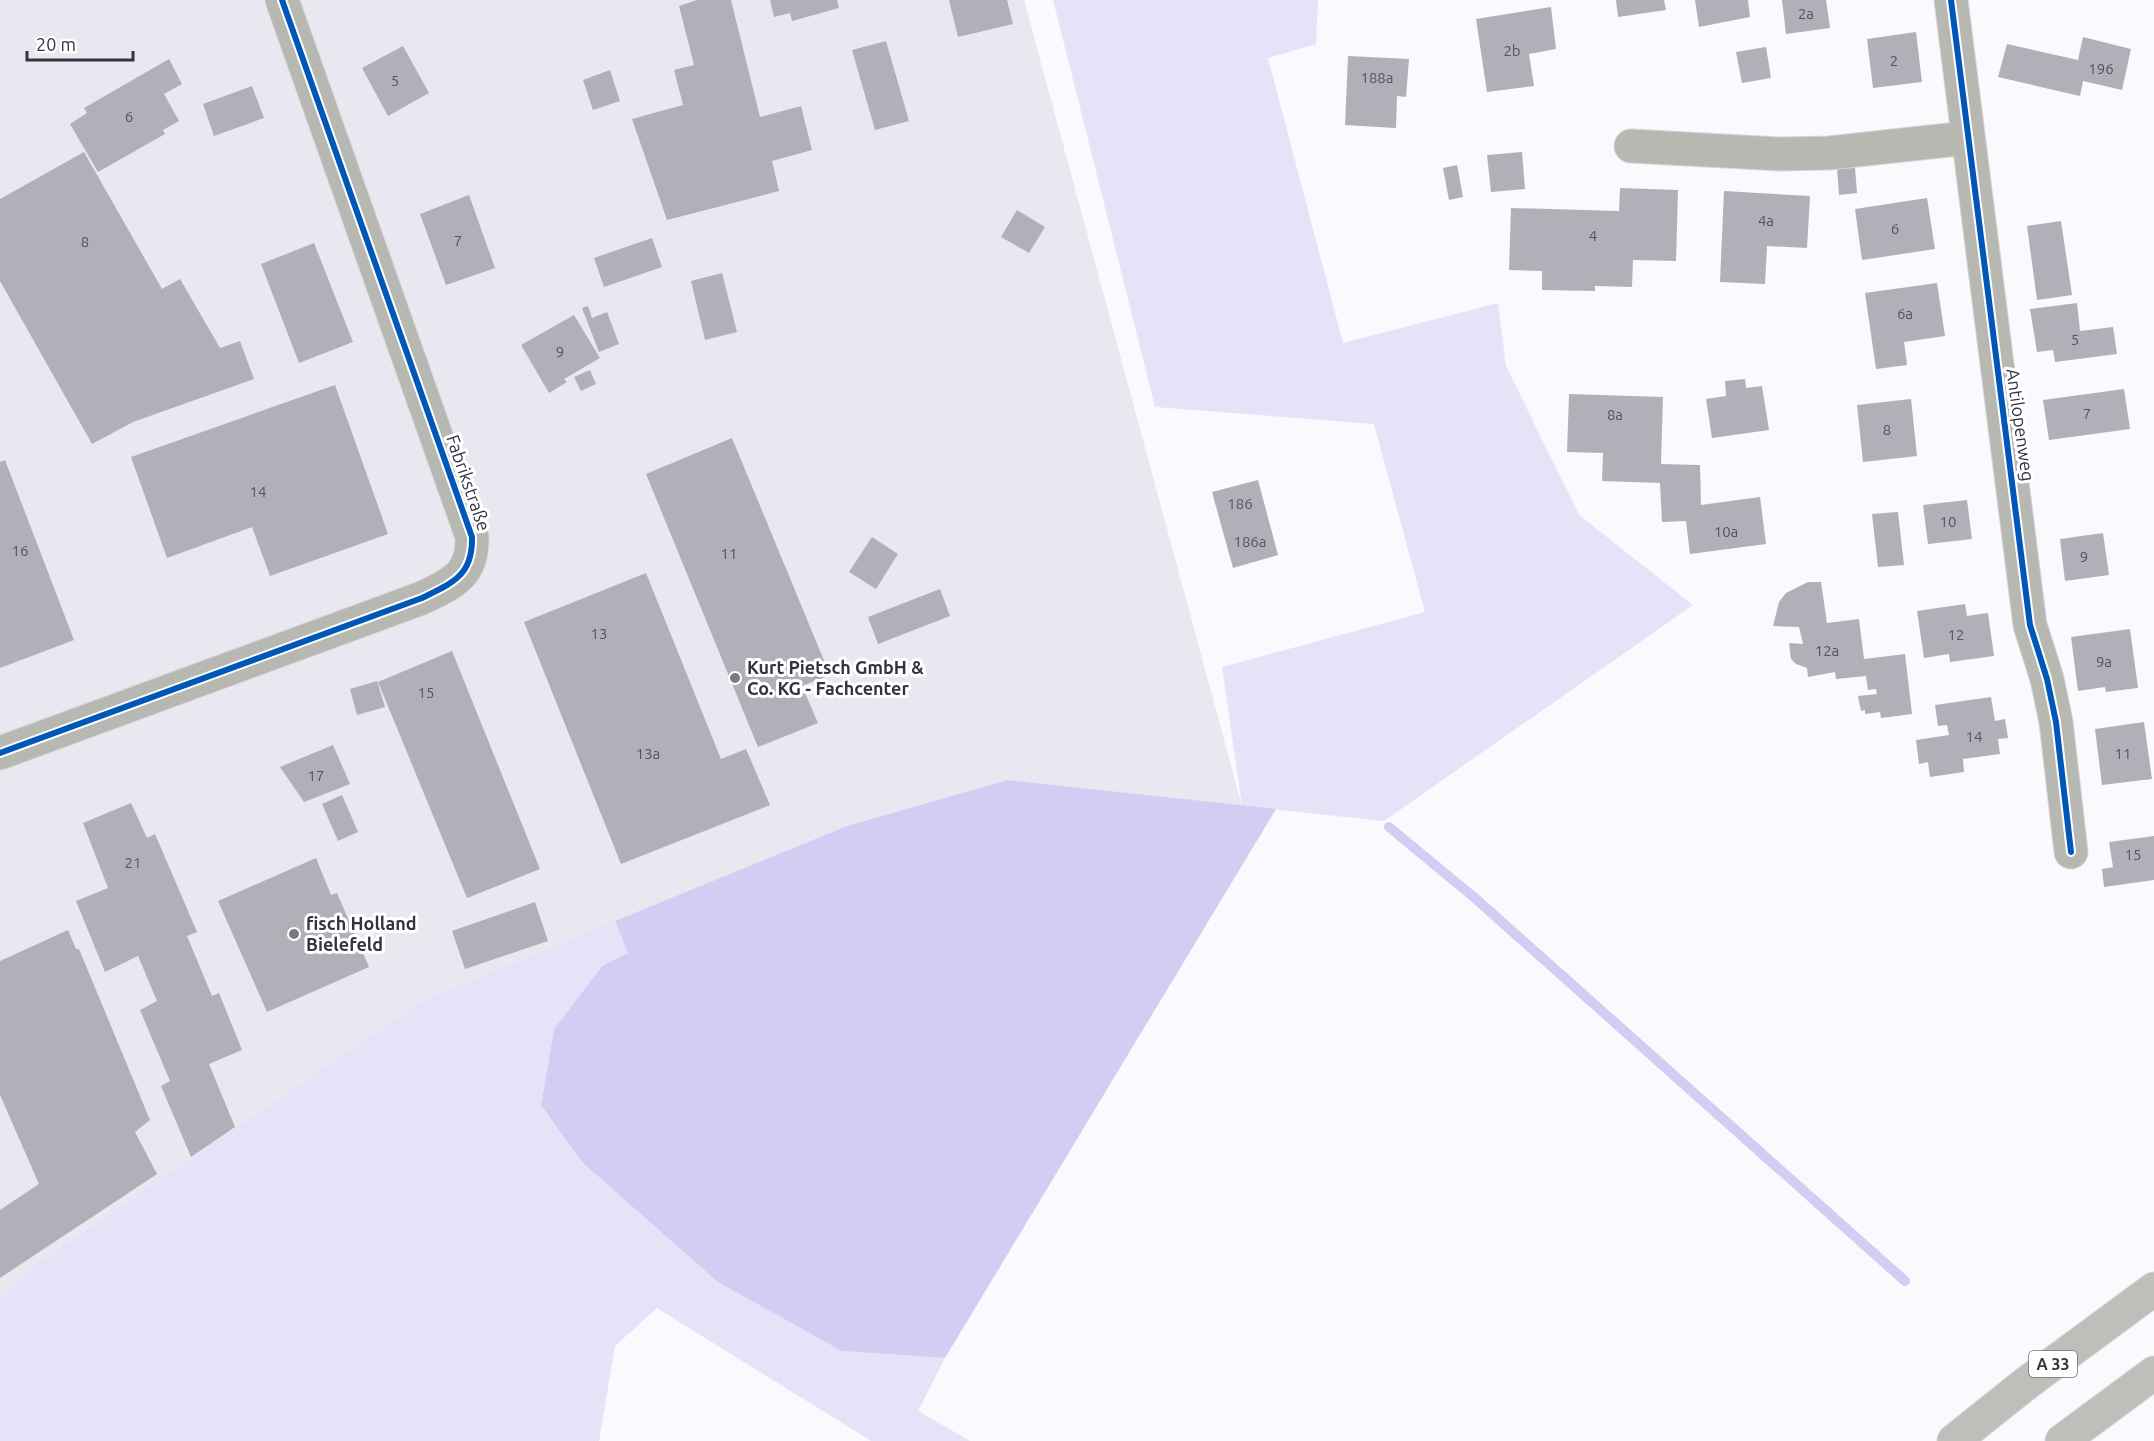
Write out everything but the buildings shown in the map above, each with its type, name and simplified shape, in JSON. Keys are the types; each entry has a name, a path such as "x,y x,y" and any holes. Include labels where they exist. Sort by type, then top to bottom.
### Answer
{"highway":[{"name":"A 33","path":"1954,1441 2028,1382 2154,1289"},
{"path":"2062,1441 2154,1373"}],"street":[{"name":"Fabrikstraße","path":"0,753 422,598 447,586 463,573 473,555 472,537 282,0"},
{"name":"Antilopenweg","path":"1951,0 2030,625 2047,679 2056,722 2071,852"},
{"path":"1631,146 1829,153 1967,138"}],"shaded area":[{"path":"0,0 1024,0 1242,806 1007,780 847,826 420,1002 30,1268 0,1297"},
{"path":"1053,0 1318,0 1316,44 1268,58 1343,343 1498,303 1506,366 1579,515 1693,605 1384,821 1242,806 1222,667 1425,612 1374,424 1155,407"},
{"path":"1007,780 1276,809 945,1358 842,1351 718,1282 582,1162 541,1106 554,1029 602,966 628,953 615,921 847,826"},
{"path":"615,921 629,953 602,966 554,1029 541,1107 582,1162 842,1351 945,1358 918,1411 970,1441 871,1441 657,1308 615,1346 599,1441 0,1441 0,1297 30,1268 420,1002"}],"waterway":[{"path":"1389,827 1476,899 1905,1281"}],"cycle path":[{"path":"0,753 422,598 452,582 465,569 469,560 472,537 282,0"},
{"path":"1951,0 2030,625 2047,679 2056,722 2071,852"}],"place":[{"name":"Kurt Pietsch GmbH & Co. KG - Fachcenter","path":"735,678"},
{"name":"fisch Holland Bielefeld","path":"294,934"}]}
